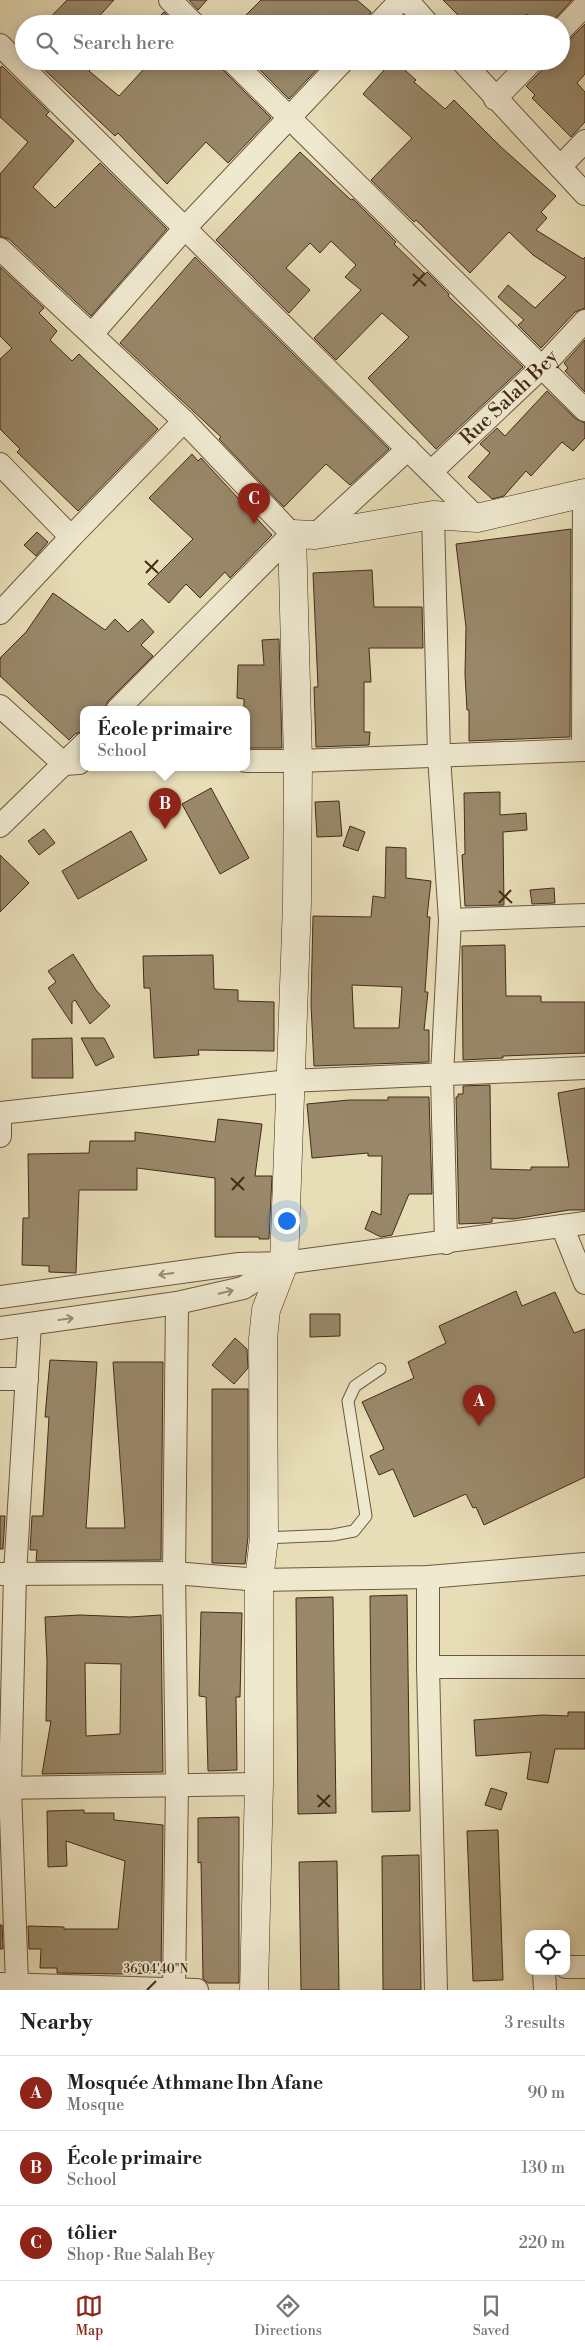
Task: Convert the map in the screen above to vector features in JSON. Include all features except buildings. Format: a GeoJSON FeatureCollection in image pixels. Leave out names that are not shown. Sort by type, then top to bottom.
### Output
{"type":"FeatureCollection","features":[{"type":"Feature","properties":{"kind":"street"},"geometry":{"type":"LineString","coordinates":[[170,0],[185,15]]}},
{"type":"Feature","properties":{"kind":"street"},"geometry":{"type":"LineString","coordinates":[[387,15],[401,0]]}},
{"type":"Feature","properties":{"kind":"street"},"geometry":{"type":"LineString","coordinates":[[407,0],[420,15]]}},
{"type":"Feature","properties":{"kind":"street"},"geometry":{"type":"LineString","coordinates":[[570,21],[585,5]]}},
{"type":"Feature","properties":{"kind":"street"},"geometry":{"type":"LineString","coordinates":[[0,44],[15,59]]}},
{"type":"Feature","properties":{"kind":"street"},"geometry":{"type":"LineString","coordinates":[[26,70],[477,518]]}},
{"type":"Feature","properties":{"kind":"street"},"geometry":{"type":"LineString","coordinates":[[241,70],[585,410]]}},
{"type":"Feature","properties":{"kind":"street"},"geometry":{"type":"LineString","coordinates":[[92,334],[185,228],[334,70]]}},
{"type":"Feature","properties":{"kind":"street"},"geometry":{"type":"LineString","coordinates":[[470,70],[585,194]]}},
{"type":"Feature","properties":{"kind":"street"},"geometry":{"type":"LineString","coordinates":[[495,99],[523,70]]}},
{"type":"Feature","properties":{"kind":"street"},"geometry":{"type":"LineString","coordinates":[[560,167],[585,141]]}},
{"type":"Feature","properties":{"kind":"street"},"geometry":{"type":"LineString","coordinates":[[0,249],[303,534],[297,903],[289,1081],[284,1263],[266,1310],[263,1339],[264,1538],[259,1580],[259,1784],[254,1990]]}},
{"type":"Feature","properties":{"kind":"street","name":"Rue Salah Bey"},"geometry":{"type":"LineString","coordinates":[[431,472],[542,367],[585,321]]}},
{"type":"Feature","properties":{"kind":"street"},"geometry":{"type":"LineString","coordinates":[[0,613],[184,421]]}},
{"type":"Feature","properties":{"kind":"street"},"geometry":{"type":"LineString","coordinates":[[121,706],[303,534],[408,449]]}},
{"type":"Feature","properties":{"kind":"street"},"geometry":{"type":"LineString","coordinates":[[0,464],[71,538]]}},
{"type":"Feature","properties":{"kind":"street"},"geometry":{"type":"LineString","coordinates":[[250,761],[298,761],[584,750],[585,493],[477,518],[433,515],[303,534]]}},
{"type":"Feature","properties":{"kind":"street"},"geometry":{"type":"LineString","coordinates":[[433,515],[440,756],[450,920],[442,1076],[446,1243]]}},
{"type":"Feature","properties":{"kind":"street"},"geometry":{"type":"LineString","coordinates":[[0,706],[74,764]]}},
{"type":"Feature","properties":{"kind":"street"},"geometry":{"type":"LineString","coordinates":[[0,826],[74,764],[80,752]]}},
{"type":"Feature","properties":{"kind":"street"},"geometry":{"type":"LineString","coordinates":[[450,920],[585,915]]}},
{"type":"Feature","properties":{"kind":"street"},"geometry":{"type":"LineString","coordinates":[[0,1136],[0,1113],[289,1081],[442,1076],[585,1068]]}},
{"type":"Feature","properties":{"kind":"street"},"geometry":{"type":"LineString","coordinates":[[0,1297],[239,1264],[284,1263],[446,1243],[585,1223]]}},
{"type":"Feature","properties":{"kind":"street"},"geometry":{"type":"LineString","coordinates":[[562,1226],[585,1283]]}},
{"type":"Feature","properties":{"kind":"street"},"geometry":{"type":"LineString","coordinates":[[0,1328],[178,1303],[243,1288],[284,1263]]}},
{"type":"Feature","properties":{"kind":"street"},"geometry":{"type":"LineString","coordinates":[[174,1988],[177,1785],[174,1574],[178,1303]]}},
{"type":"Feature","properties":{"kind":"street"},"geometry":{"type":"LineString","coordinates":[[30,1324],[27,1379],[8,1574],[5,1788],[8,1984],[197,1990]]}},
{"type":"Feature","properties":{"kind":"street"},"geometry":{"type":"LineString","coordinates":[[0,1379],[27,1379]]}},
{"type":"Feature","properties":{"kind":"street"},"geometry":{"type":"LineString","coordinates":[[8,1574],[174,1574],[259,1580],[428,1577],[585,1564]]}},
{"type":"Feature","properties":{"kind":"street"},"geometry":{"type":"LineString","coordinates":[[428,1577],[428,1667],[436,1990]]}},
{"type":"Feature","properties":{"kind":"street"},"geometry":{"type":"LineString","coordinates":[[428,1667],[585,1667]]}},
{"type":"Feature","properties":{"kind":"street"},"geometry":{"type":"LineString","coordinates":[[5,1788],[259,1784]]}},
{"type":"Feature","properties":{"kind":"street"},"geometry":{"type":"LineString","coordinates":[[570,1967],[585,1966]]}},
{"type":"Feature","properties":{"kind":"street"},"geometry":{"type":"LineString","coordinates":[[544,1975],[545,1990]]}},
{"type":"Feature","properties":{"kind":"lane"},"geometry":{"type":"LineString","coordinates":[[264,1538],[334,1535],[354,1531],[366,1516],[348,1401],[356,1386],[380,1369]]}},
{"type":"Feature","properties":{"kind":"place","name":"tôlier"},"geometry":{"type":"Point","coordinates":[254,524]}},
{"type":"Feature","properties":{"kind":"place","name":"École primaire"},"geometry":{"type":"Point","coordinates":[165,829]}},
{"type":"Feature","properties":{"kind":"place","name":"Mosquée Athmane Ibn Afane"},"geometry":{"type":"Point","coordinates":[479,1426]}}]}
